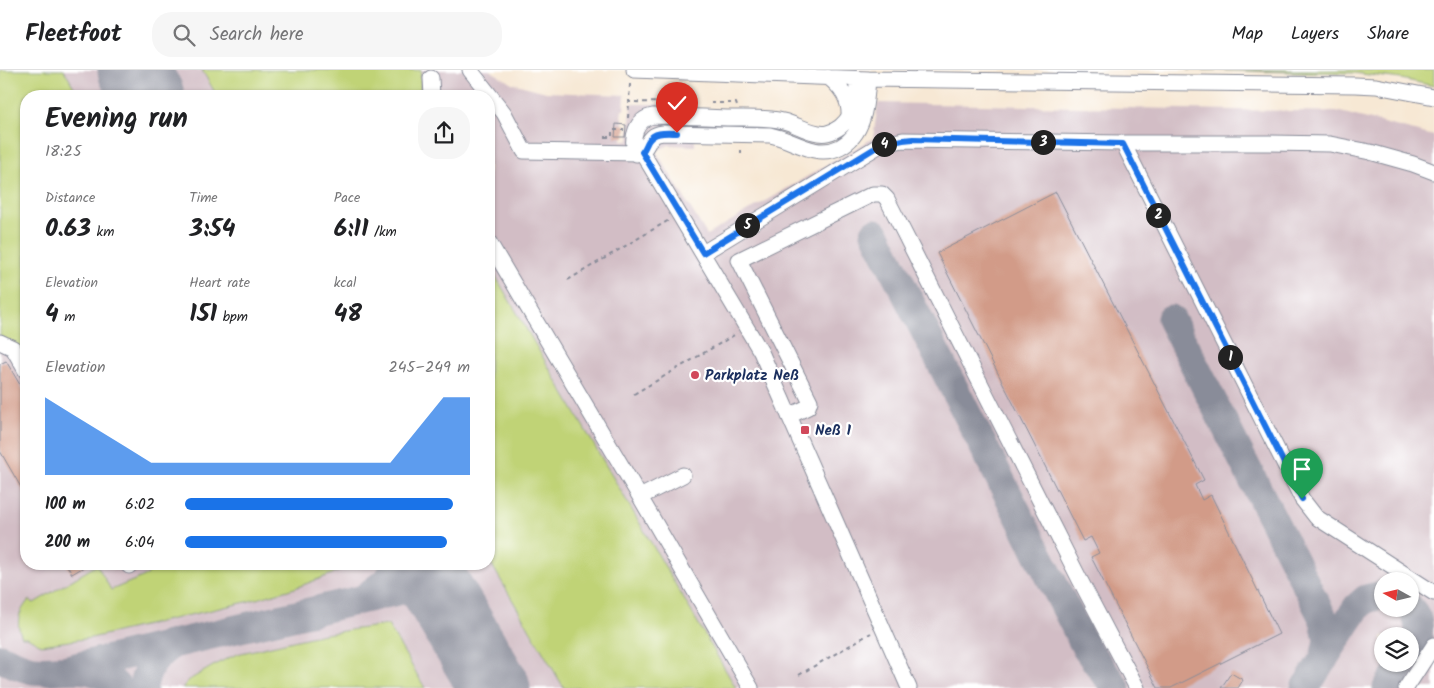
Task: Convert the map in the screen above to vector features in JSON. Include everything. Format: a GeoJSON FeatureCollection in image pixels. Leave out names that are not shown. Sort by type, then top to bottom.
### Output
{"type":"FeatureCollection","features":[{"type":"Feature","properties":{"kind":"street"},"geometry":{"type":"LineString","coordinates":[[470,70],[487,90]]}},
{"type":"Feature","properties":{"kind":"street"},"geometry":{"type":"LineString","coordinates":[[634,70],[863,79],[1355,85],[1376,86],[1434,97]]}},
{"type":"Feature","properties":{"kind":"street"},"geometry":{"type":"LineString","coordinates":[[828,77],[844,93],[856,118]]}},
{"type":"Feature","properties":{"kind":"street"},"geometry":{"type":"LineString","coordinates":[[431,78],[432,90]]}},
{"type":"Feature","properties":{"kind":"street"},"geometry":{"type":"LineString","coordinates":[[639,153],[650,138],[658,134],[770,135],[815,150],[825,151],[837,148],[855,136],[856,118],[863,79]]}},
{"type":"Feature","properties":{"kind":"street"},"geometry":{"type":"LineString","coordinates":[[495,101],[504,113],[524,151],[639,153]]}},
{"type":"Feature","properties":{"kind":"street"},"geometry":{"type":"LineString","coordinates":[[856,118],[824,134],[771,119],[653,116],[647,117],[639,124],[633,141],[680,214],[761,352],[909,688]]}},
{"type":"Feature","properties":{"kind":"street"},"geometry":{"type":"LineString","coordinates":[[703,253],[880,145],[913,139],[1123,144],[1330,144],[1370,152],[1414,164],[1434,172]]}},
{"type":"Feature","properties":{"kind":"street"},"geometry":{"type":"LineString","coordinates":[[1123,144],[1302,499],[1316,516],[1434,593]]}},
{"type":"Feature","properties":{"kind":"street"},"geometry":{"type":"LineString","coordinates":[[739,260],[873,194],[879,193],[885,196],[1137,688]]}},
{"type":"Feature","properties":{"kind":"street"},"geometry":{"type":"LineString","coordinates":[[728,237],[810,401],[808,407],[789,416]]}},
{"type":"Feature","properties":{"kind":"street"},"geometry":{"type":"LineString","coordinates":[[495,252],[751,688]]}},
{"type":"Feature","properties":{"kind":"street"},"geometry":{"type":"LineString","coordinates":[[0,342],[12,348],[20,361]]}},
{"type":"Feature","properties":{"kind":"street"},"geometry":{"type":"LineString","coordinates":[[640,497],[683,475]]}},
{"type":"Feature","properties":{"kind":"street"},"geometry":{"type":"LineString","coordinates":[[1406,688],[1434,645]]}},
{"type":"Feature","properties":{"kind":"path"},"geometry":{"type":"LineString","coordinates":[[605,137],[612,137],[612,130],[623,130]]}},
{"type":"Feature","properties":{"kind":"path"},"geometry":{"type":"LineString","coordinates":[[568,280],[680,214]]}},
{"type":"Feature","properties":{"kind":"path"},"geometry":{"type":"LineString","coordinates":[[634,394],[746,328]]}},
{"type":"Feature","properties":{"kind":"path"},"geometry":{"type":"LineString","coordinates":[[800,675],[882,626]]}},
{"type":"Feature","properties":{"kind":"shaded area"},"geometry":{"type":"Polygon","coordinates":[[[0,70],[489,70],[512,83],[546,92],[625,95],[624,110],[622,110],[621,117],[623,117],[622,140],[629,141],[631,105],[695,104],[695,146],[669,145],[656,151],[707,235],[873,138],[878,103],[1340,112],[1434,136],[1434,688],[0,688],[0,70]]]}},
{"type":"Feature","properties":{"kind":"green space"},"geometry":{"type":"Polygon","coordinates":[[[0,70],[64,70],[76,90],[20,90],[20,354],[0,336],[0,70]]]}},
{"type":"Feature","properties":{"kind":"green space"},"geometry":{"type":"Polygon","coordinates":[[[202,70],[421,70],[420,90],[214,90],[202,70]]]}},
{"type":"Feature","properties":{"kind":"green space"},"geometry":{"type":"Polygon","coordinates":[[[1188,70],[1434,70],[1434,86],[1401,79],[1354,73],[1188,70]]]}},
{"type":"Feature","properties":{"kind":"green space"},"geometry":{"type":"Polygon","coordinates":[[[495,275],[736,688],[564,688],[495,570],[495,275]]]}},
{"type":"Feature","properties":{"kind":"green space"},"geometry":{"type":"Polygon","coordinates":[[[89,570],[100,570],[111,590],[147,575],[150,570],[339,570],[295,588],[246,602],[91,638],[41,645],[27,637],[22,637],[19,617],[29,600],[34,603],[89,570]]]}},
{"type":"Feature","properties":{"kind":"green space"},"geometry":{"type":"Polygon","coordinates":[[[388,625],[425,688],[182,688],[189,680],[237,654],[319,635],[388,625]]]}},
{"type":"Feature","properties":{"kind":"building"},"geometry":{"type":"Polygon","coordinates":[[[616,124],[626,125],[625,137],[615,137],[616,124]]]}},
{"type":"Feature","properties":{"kind":"building"},"geometry":{"type":"Polygon","coordinates":[[[1056,192],[1204,480],[1195,485],[1202,500],[1211,495],[1279,634],[1171,688],[1158,688],[1091,557],[1099,553],[1091,537],[1083,541],[937,253],[1056,192]]]}},
{"type":"Feature","properties":{"kind":"building"},"geometry":{"type":"Polygon","coordinates":[[[6,361],[20,385],[20,486],[0,451],[0,364],[6,361]]]}},
{"type":"Feature","properties":{"kind":"building"},"geometry":{"type":"Polygon","coordinates":[[[70,570],[79,570],[72,574],[70,570]]]}},
{"type":"Feature","properties":{"kind":"building"},"geometry":{"type":"Polygon","coordinates":[[[1231,673],[1243,680],[1238,688],[1221,688],[1231,673]]]}},
{"type":"Feature","properties":{"kind":"taxiway"},"geometry":{"type":"LineString","coordinates":[[875,233],[1086,648],[1116,688]]}},
{"type":"Feature","properties":{"kind":"taxiway"},"geometry":{"type":"LineString","coordinates":[[1171,319],[1324,620],[1328,640],[1324,659]]}},
{"type":"Feature","properties":{"kind":"taxiway"},"geometry":{"type":"LineString","coordinates":[[367,596],[388,580],[394,570]]}},
{"type":"Feature","properties":{"kind":"taxiway"},"geometry":{"type":"LineString","coordinates":[[67,669],[415,587],[431,588],[443,599]]}},
{"type":"Feature","properties":{"kind":"taxiway"},"geometry":{"type":"LineString","coordinates":[[1305,688],[1357,607],[1366,599],[1374,597]]}},
{"type":"Feature","properties":{"kind":"taxiway"},"geometry":{"type":"LineString","coordinates":[[1416,618],[1418,627]]}},
{"type":"Feature","properties":{"kind":"taxiway"},"geometry":{"type":"LineString","coordinates":[[143,688],[146,674],[153,662],[163,651],[175,643]]}},
{"type":"Feature","properties":{"kind":"taxiway"},"geometry":{"type":"LineString","coordinates":[[0,658],[33,670],[89,670],[99,673],[118,688]]}},
{"type":"Feature","properties":{"kind":"taxiway"},"geometry":{"type":"LineString","coordinates":[[1387,688],[1398,672]]}},
{"type":"Feature","properties":{"kind":"runway"},"geometry":{"type":"LineString","coordinates":[[133,70],[145,90]]}},
{"type":"Feature","properties":{"kind":"runway"},"geometry":{"type":"LineString","coordinates":[[426,570],[495,688]]}},
{"type":"Feature","properties":{"kind":"place","name":"Parkplatz Neß"},"geometry":{"type":"Point","coordinates":[695,375]}},
{"type":"Feature","properties":{"kind":"place","name":"Neß 1"},"geometry":{"type":"Point","coordinates":[805,430]}},
{"type":"Feature","properties":{"kind":"route"},"geometry":{"type":"LineString","coordinates":[[677,133],[654,135],[650,138],[642,152],[703,253],[880,145],[889,142],[913,139],[1123,144],[1302,499]]}}]}
